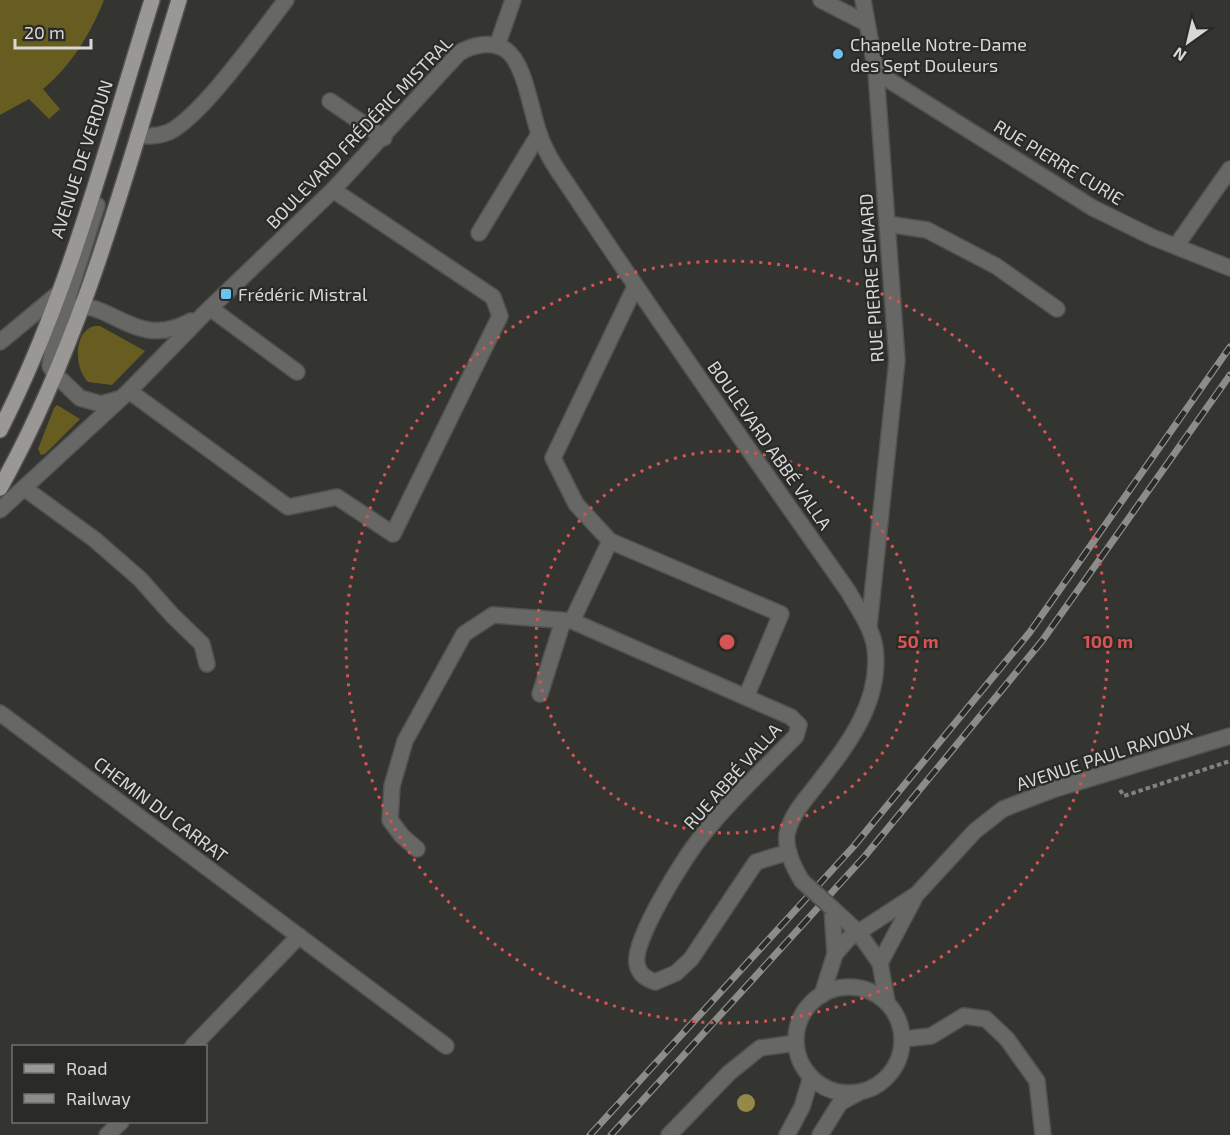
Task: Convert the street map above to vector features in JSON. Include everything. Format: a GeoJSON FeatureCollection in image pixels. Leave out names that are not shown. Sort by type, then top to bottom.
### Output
{"type":"FeatureCollection","features":[{"type":"Feature","properties":{"kind":"main road","name":"AVENUE DE VERDUN"},"geometry":{"type":"LineString","coordinates":[[45,329],[152,0]]}},
{"type":"Feature","properties":{"kind":"main road"},"geometry":{"type":"LineString","coordinates":[[0,488],[56,375],[83,305],[117,208],[179,0]]}},
{"type":"Feature","properties":{"kind":"main road"},"geometry":{"type":"LineString","coordinates":[[0,430],[23,385],[45,329]]}},
{"type":"Feature","properties":{"kind":"street"},"geometry":{"type":"LineString","coordinates":[[138,135],[158,136],[181,124],[219,84],[285,0]]}},
{"type":"Feature","properties":{"kind":"street"},"geometry":{"type":"LineString","coordinates":[[497,46],[513,0]]}},
{"type":"Feature","properties":{"kind":"street"},"geometry":{"type":"LineString","coordinates":[[821,0],[866,23]]}},
{"type":"Feature","properties":{"kind":"street","name":"RUE PIERRE SEMARD"},"geometry":{"type":"LineString","coordinates":[[863,0],[876,72],[897,360],[869,626]]}},
{"type":"Feature","properties":{"kind":"street","name":"BOULEVARD FRÉDÉRIC MISTRAL"},"geometry":{"type":"LineString","coordinates":[[0,510],[125,395],[207,311],[333,190],[384,138],[459,53],[477,45],[497,46]]}},
{"type":"Feature","properties":{"kind":"street","name":"BOULEVARD ABBÉ VALLA"},"geometry":{"type":"LineString","coordinates":[[497,46],[507,50],[512,57],[526,86],[539,134],[562,177],[635,287],[848,591],[869,626],[875,648],[875,680],[866,709],[847,746],[794,816],[787,837],[789,852],[802,881],[832,908]]}},
{"type":"Feature","properties":{"kind":"street"},"geometry":{"type":"LineString","coordinates":[[135,55],[98,201],[65,312],[52,346],[50,366],[56,375],[81,398],[100,404],[125,395],[288,507],[337,496],[393,534],[500,316],[493,297],[333,190]]}},
{"type":"Feature","properties":{"kind":"street","name":"RUE PIERRE CURIE"},"geometry":{"type":"LineString","coordinates":[[876,72],[1093,208],[1230,268]]}},
{"type":"Feature","properties":{"kind":"street"},"geometry":{"type":"LineString","coordinates":[[330,101],[384,138]]}},
{"type":"Feature","properties":{"kind":"street"},"geometry":{"type":"LineString","coordinates":[[479,233],[539,134]]}},
{"type":"Feature","properties":{"kind":"street"},"geometry":{"type":"LineString","coordinates":[[1176,246],[1230,169]]}},
{"type":"Feature","properties":{"kind":"street"},"geometry":{"type":"LineString","coordinates":[[887,224],[927,231],[996,266],[1057,309]]}},
{"type":"Feature","properties":{"kind":"street"},"geometry":{"type":"LineString","coordinates":[[635,287],[553,458],[576,504],[610,541],[781,614],[746,697]]}},
{"type":"Feature","properties":{"kind":"street"},"geometry":{"type":"LineString","coordinates":[[0,342],[58,293]]}},
{"type":"Feature","properties":{"kind":"street"},"geometry":{"type":"LineString","coordinates":[[45,329],[65,312],[83,305]]}},
{"type":"Feature","properties":{"kind":"street","name":"BOULEVARD FRÉDÉRIC MISTRAL"},"geometry":{"type":"LineString","coordinates":[[83,305],[133,327],[150,331],[173,331],[207,311]]}},
{"type":"Feature","properties":{"kind":"street"},"geometry":{"type":"LineString","coordinates":[[207,311],[297,372]]}},
{"type":"Feature","properties":{"kind":"street"},"geometry":{"type":"LineString","coordinates":[[24,488],[94,538],[140,579],[202,644],[207,664]]}},
{"type":"Feature","properties":{"kind":"street"},"geometry":{"type":"LineString","coordinates":[[540,694],[567,621],[610,541]]}},
{"type":"Feature","properties":{"kind":"street","name":"RUE ABBÉ VALLA"},"geometry":{"type":"LineString","coordinates":[[417,849],[402,836],[390,820],[392,786],[405,741],[464,634],[493,615],[567,621],[746,697],[790,717],[800,725],[796,736],[732,801],[700,839],[648,923],[637,951],[640,972],[655,982],[676,973],[691,959],[756,862],[789,852]]}},
{"type":"Feature","properties":{"kind":"street","name":"CHEMIN DU CARRAT"},"geometry":{"type":"LineString","coordinates":[[0,713],[446,1046]]}},
{"type":"Feature","properties":{"kind":"street","name":"AVENUE PAUL RAVOUX"},"geometry":{"type":"LineString","coordinates":[[880,963],[917,894],[975,831],[1003,809],[1052,790],[1230,736]]}},
{"type":"Feature","properties":{"kind":"street","name":"AVENUE PAUL RAVOUX"},"geometry":{"type":"LineString","coordinates":[[835,954],[858,932],[917,894]]}},
{"type":"Feature","properties":{"kind":"street"},"geometry":{"type":"LineString","coordinates":[[820,1135],[840,1103],[885,1080],[895,1068],[901,1054],[903,1039],[900,1025],[886,1002],[880,963],[858,932],[832,908]]}},
{"type":"Feature","properties":{"kind":"street"},"geometry":{"type":"LineString","coordinates":[[822,995],[835,954],[832,908]]}},
{"type":"Feature","properties":{"kind":"street"},"geometry":{"type":"LineString","coordinates":[[195,1045],[299,936]]}},
{"type":"Feature","properties":{"kind":"street"},"geometry":{"type":"LineString","coordinates":[[858,1093],[841,1093],[824,1087],[811,1077],[800,1061],[796,1042],[802,1015],[822,995],[838,988],[855,987],[872,992],[886,1002]]}},
{"type":"Feature","properties":{"kind":"street"},"geometry":{"type":"LineString","coordinates":[[903,1039],[931,1035],[964,1016],[986,1019],[1007,1040],[1037,1081],[1043,1135]]}},
{"type":"Feature","properties":{"kind":"street"},"geometry":{"type":"LineString","coordinates":[[669,1135],[729,1073],[760,1048],[796,1042]]}},
{"type":"Feature","properties":{"kind":"street"},"geometry":{"type":"LineString","coordinates":[[787,1135],[802,1107],[811,1077]]}},
{"type":"Feature","properties":{"kind":"path"},"geometry":{"type":"LineString","coordinates":[[1124,796],[1230,761]]}},
{"type":"Feature","properties":{"kind":"shaded area"},"geometry":{"type":"Polygon","coordinates":[[[0,0],[104,0],[79,48],[63,70],[43,89],[60,109],[49,119],[29,99],[0,115],[0,0]]]}},
{"type":"Feature","properties":{"kind":"shaded area"},"geometry":{"type":"Polygon","coordinates":[[[94,326],[100,326],[145,351],[112,385],[88,382],[80,368],[79,343],[82,335],[94,326]]]}},
{"type":"Feature","properties":{"kind":"shaded area"},"geometry":{"type":"Polygon","coordinates":[[[57,405],[80,419],[45,454],[41,455],[38,449],[57,405]]]}},
{"type":"Feature","properties":{"kind":"railway"},"geometry":{"type":"LineString","coordinates":[[590,1135],[854,846],[1030,632],[1230,347]]}},
{"type":"Feature","properties":{"kind":"railway"},"geometry":{"type":"LineString","coordinates":[[611,1135],[865,856],[1042,641],[1230,375]]}},
{"type":"Feature","properties":{"kind":"place","name":"Chapelle Notre-Dame des Sept Douleurs"},"geometry":{"type":"Point","coordinates":[838,54]}},
{"type":"Feature","properties":{"kind":"place","name":"Frédéric Mistral"},"geometry":{"type":"Point","coordinates":[226,294]}}]}
